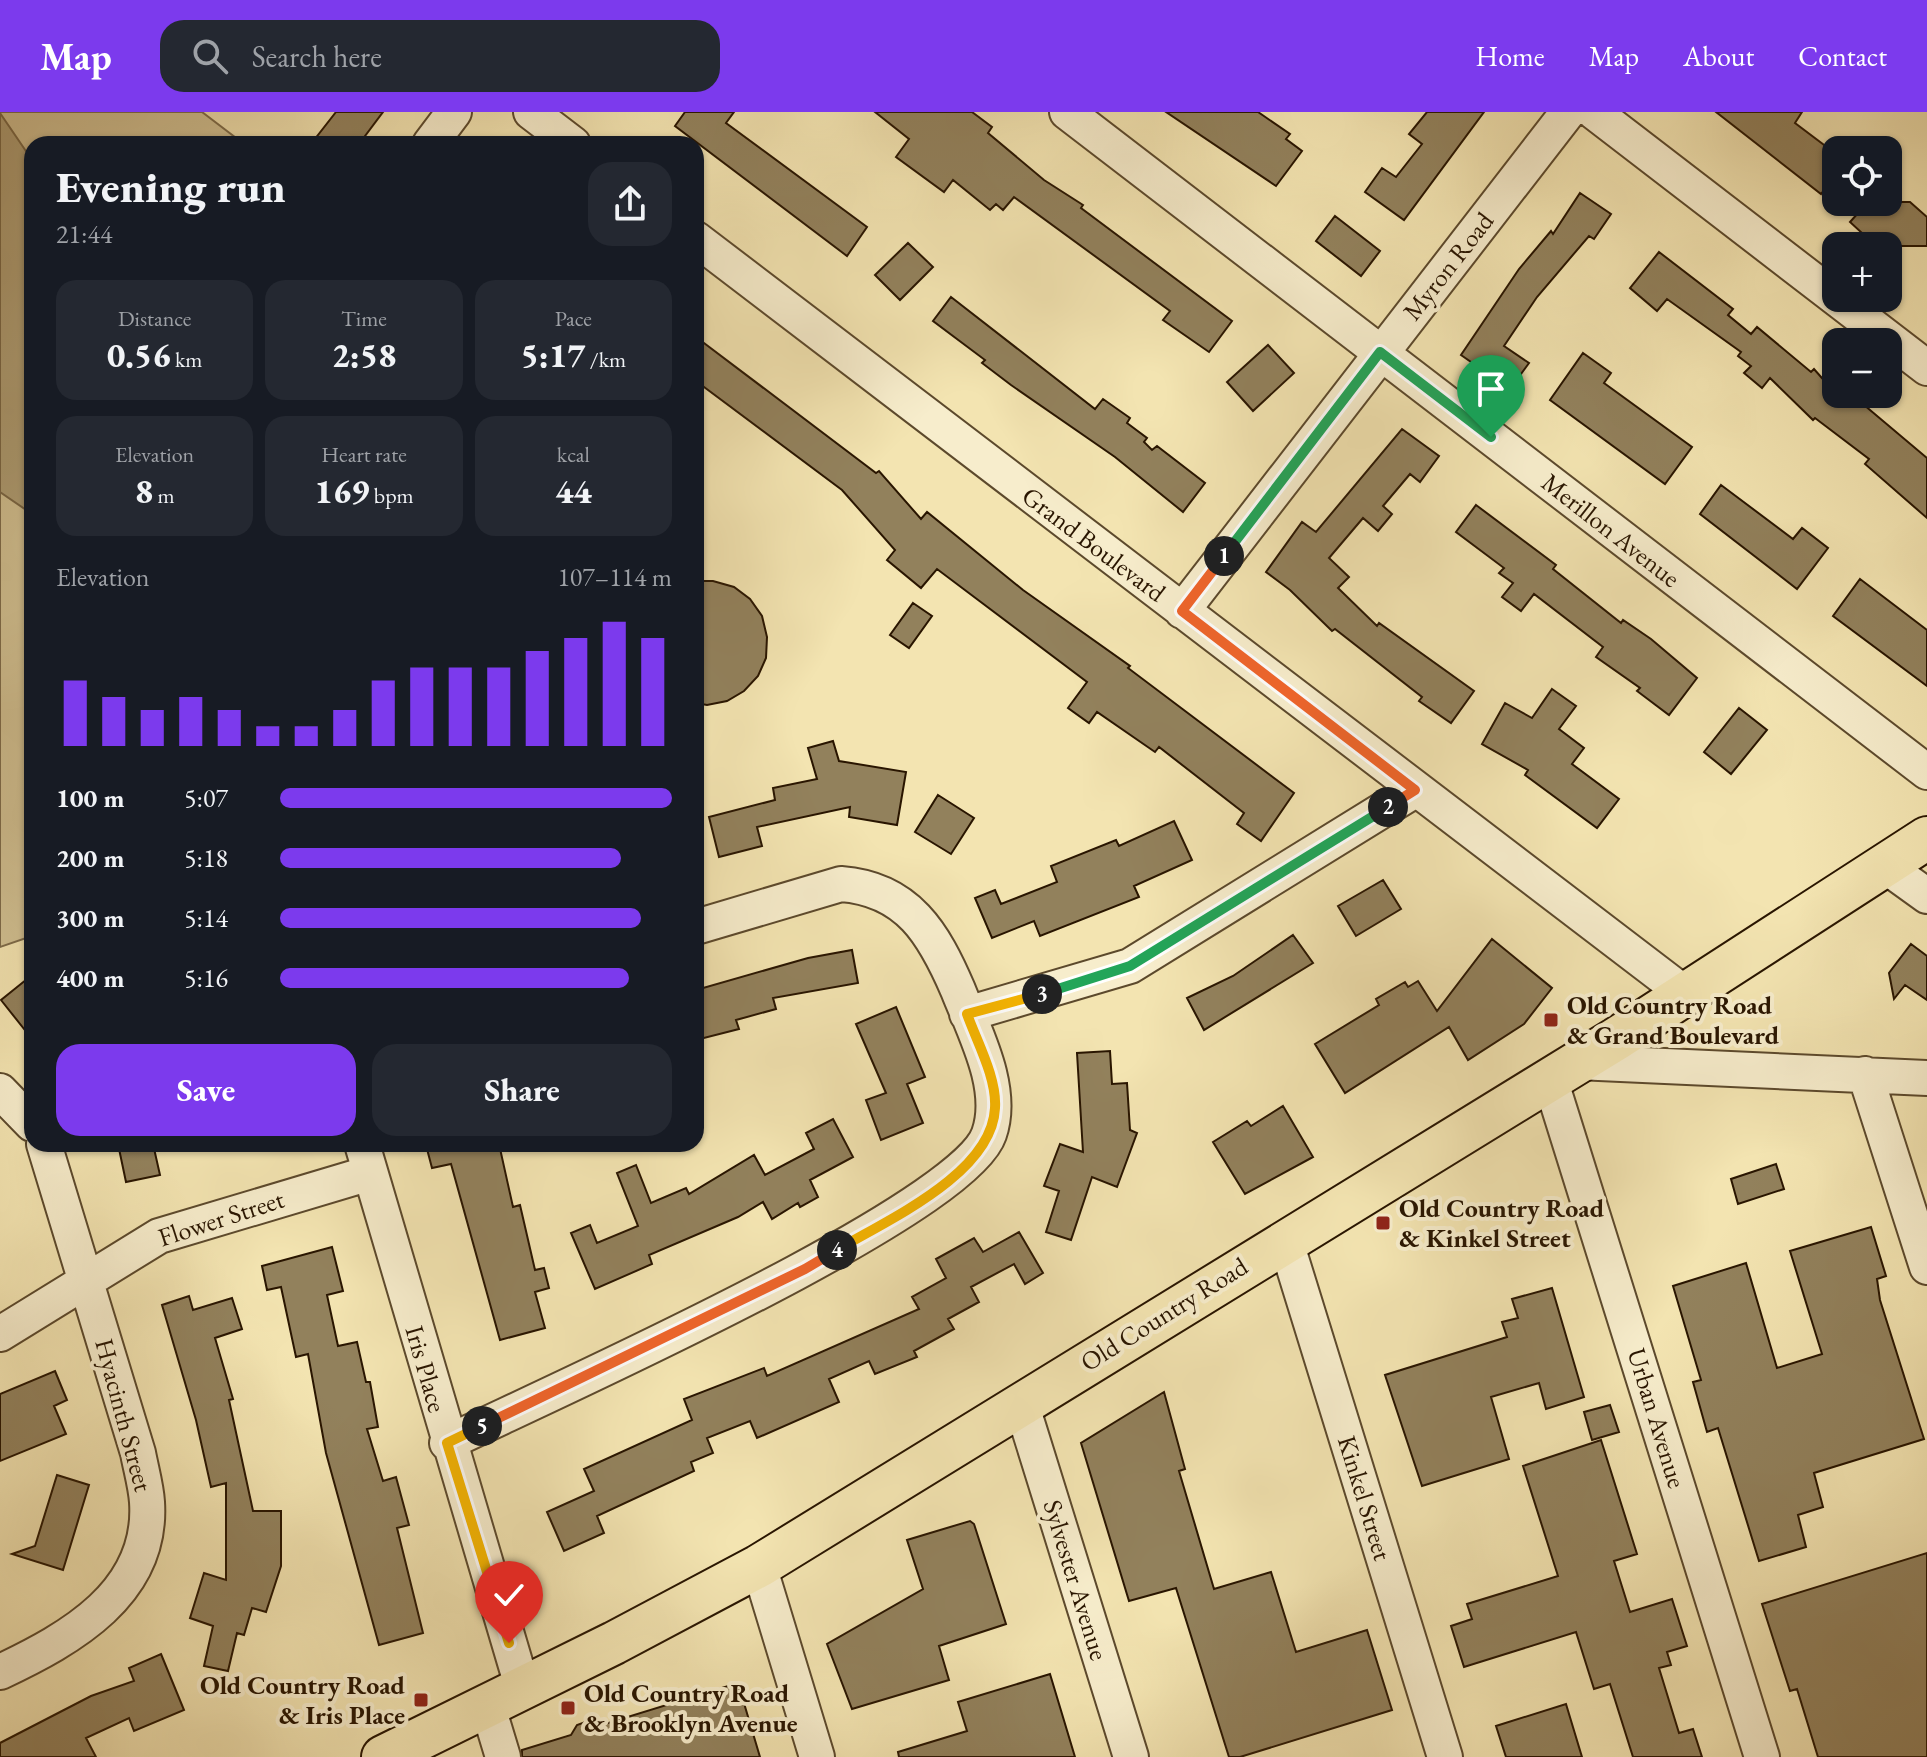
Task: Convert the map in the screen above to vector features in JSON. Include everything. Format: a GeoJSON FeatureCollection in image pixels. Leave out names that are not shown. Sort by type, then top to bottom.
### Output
{"type":"FeatureCollection","features":[{"type":"Feature","properties":{"kind":"main road","name":"Old Country Road"},"geometry":{"type":"LineString","coordinates":[[383,1757],[614,1643],[759,1566],[1285,1239],[1563,1071],[1927,838]]}},
{"type":"Feature","properties":{"kind":"street"},"geometry":{"type":"LineString","coordinates":[[436,136],[454,112]]}},
{"type":"Feature","properties":{"kind":"street"},"geometry":{"type":"LineString","coordinates":[[531,112],[562,136]]}},
{"type":"Feature","properties":{"kind":"street","name":"Merillon Avenue"},"geometry":{"type":"LineString","coordinates":[[1067,112],[1927,772]]}},
{"type":"Feature","properties":{"kind":"street","name":"Myron Road"},"geometry":{"type":"LineString","coordinates":[[1182,611],[1568,112]]}},
{"type":"Feature","properties":{"kind":"street"},"geometry":{"type":"LineString","coordinates":[[1594,112],[1927,368]]}},
{"type":"Feature","properties":{"kind":"street","name":"Grand Boulevard"},"geometry":{"type":"LineString","coordinates":[[704,245],[1684,993]]}},
{"type":"Feature","properties":{"kind":"street"},"geometry":{"type":"LineString","coordinates":[[967,1014],[1130,966],[1415,790]]}},
{"type":"Feature","properties":{"kind":"street"},"geometry":{"type":"LineString","coordinates":[[1884,865],[1927,896]]}},
{"type":"Feature","properties":{"kind":"street"},"geometry":{"type":"LineString","coordinates":[[447,1443],[805,1269],[908,1208],[968,1166],[988,1137],[996,1107],[967,1014],[939,945],[900,901],[866,886],[841,884],[704,925]]}},
{"type":"Feature","properties":{"kind":"street"},"geometry":{"type":"LineString","coordinates":[[1563,1071],[1865,1074],[1927,1078]]}},
{"type":"Feature","properties":{"kind":"street","name":"Urban Avenue"},"geometry":{"type":"LineString","coordinates":[[1563,1071],[1762,1757]]}},
{"type":"Feature","properties":{"kind":"street"},"geometry":{"type":"LineString","coordinates":[[1865,1074],[1927,1267]]}},
{"type":"Feature","properties":{"kind":"street"},"geometry":{"type":"LineString","coordinates":[[0,1091],[24,1116]]}},
{"type":"Feature","properties":{"kind":"street","name":"Hyacinth Street"},"geometry":{"type":"LineString","coordinates":[[0,1672],[61,1641],[112,1602],[138,1556],[146,1525],[147,1501],[138,1453],[88,1280],[47,1152]]}},
{"type":"Feature","properties":{"kind":"street","name":"Iris Place"},"geometry":{"type":"LineString","coordinates":[[366,1159],[447,1443],[505,1695],[503,1757]]}},
{"type":"Feature","properties":{"kind":"street","name":"Flower Street"},"geometry":{"type":"LineString","coordinates":[[0,1334],[159,1236],[366,1159]]}},
{"type":"Feature","properties":{"kind":"street","name":"Kinkel Street"},"geometry":{"type":"LineString","coordinates":[[1285,1239],[1445,1757]]}},
{"type":"Feature","properties":{"kind":"street","name":"Sylvester Avenue"},"geometry":{"type":"LineString","coordinates":[[1021,1403],[1131,1757]]}},
{"type":"Feature","properties":{"kind":"street"},"geometry":{"type":"LineString","coordinates":[[759,1566],[817,1757]]}},
{"type":"Feature","properties":{"kind":"shaded area"},"geometry":{"type":"Polygon","coordinates":[[[0,112],[202,112],[234,136],[24,136],[24,939],[0,947],[0,112]]]}},
{"type":"Feature","properties":{"kind":"shaded area"},"geometry":{"type":"Polygon","coordinates":[[[0,113],[24,148],[24,508],[0,492],[0,113]]]}},
{"type":"Feature","properties":{"kind":"building"},"geometry":{"type":"Polygon","coordinates":[[[336,112],[383,112],[365,136],[317,136],[336,112]]]}},
{"type":"Feature","properties":{"kind":"building"},"geometry":{"type":"Polygon","coordinates":[[[685,112],[734,112],[726,123],[867,227],[847,256],[704,148],[704,136],[688,136],[675,126],[685,112]]]}},
{"type":"Feature","properties":{"kind":"building"},"geometry":{"type":"Polygon","coordinates":[[[875,112],[972,112],[992,127],[988,133],[1044,180],[1083,205],[1081,208],[1232,321],[1209,352],[1163,320],[1170,311],[1014,197],[1003,210],[996,204],[990,210],[953,180],[944,192],[896,157],[909,139],[875,112]]]}},
{"type":"Feature","properties":{"kind":"building"},"geometry":{"type":"Polygon","coordinates":[[[1166,112],[1258,112],[1290,134],[1286,139],[1302,151],[1276,186],[1166,112]]]}},
{"type":"Feature","properties":{"kind":"building"},"geometry":{"type":"Polygon","coordinates":[[[1427,112],[1484,112],[1404,220],[1365,192],[1382,168],[1396,177],[1422,144],[1409,134],[1427,112]]]}},
{"type":"Feature","properties":{"kind":"building"},"geometry":{"type":"Polygon","coordinates":[[[1716,112],[1802,112],[1795,123],[1822,143],[1821,194],[1716,112]]]}},
{"type":"Feature","properties":{"kind":"building"},"geometry":{"type":"Polygon","coordinates":[[[1580,193],[1611,214],[1594,239],[1589,236],[1537,297],[1504,346],[1529,363],[1510,389],[1461,355],[1519,269],[1551,231],[1553,234],[1580,193]]]}},
{"type":"Feature","properties":{"kind":"building"},"geometry":{"type":"Polygon","coordinates":[[[1902,202],[1910,202],[1927,217],[1927,246],[1902,246],[1902,232],[1861,232],[1850,222],[1855,216],[1902,216],[1902,202]]]}},
{"type":"Feature","properties":{"kind":"building"},"geometry":{"type":"Polygon","coordinates":[[[1335,216],[1380,251],[1361,276],[1316,241],[1335,216]]]}},
{"type":"Feature","properties":{"kind":"building"},"geometry":{"type":"Polygon","coordinates":[[[908,243],[933,267],[900,300],[875,275],[908,243]]]}},
{"type":"Feature","properties":{"kind":"building"},"geometry":{"type":"Polygon","coordinates":[[[1659,252],[1733,309],[1728,315],[1751,334],[1757,327],[1811,372],[1814,369],[1822,378],[1822,408],[1868,408],[1927,458],[1927,518],[1865,464],[1869,459],[1815,418],[1813,420],[1770,378],[1762,388],[1744,373],[1751,366],[1738,356],[1741,352],[1667,299],[1657,311],[1630,288],[1659,252]]]}},
{"type":"Feature","properties":{"kind":"building"},"geometry":{"type":"Polygon","coordinates":[[[951,297],[1095,409],[1103,399],[1130,418],[1127,423],[1147,438],[1144,442],[1152,450],[1157,446],[1205,483],[1183,512],[1115,457],[982,363],[985,360],[933,321],[951,297]]]}},
{"type":"Feature","properties":{"kind":"building"},"geometry":{"type":"Polygon","coordinates":[[[704,343],[876,473],[879,471],[921,519],[927,512],[1023,590],[1130,666],[1128,668],[1294,793],[1261,841],[1237,824],[1244,813],[1159,747],[1155,752],[1097,712],[1089,723],[1068,708],[1087,682],[937,569],[921,588],[887,560],[895,550],[842,490],[704,387],[704,343]]]}},
{"type":"Feature","properties":{"kind":"building"},"geometry":{"type":"Polygon","coordinates":[[[1268,345],[1294,373],[1253,411],[1227,382],[1268,345]]]}},
{"type":"Feature","properties":{"kind":"building"},"geometry":{"type":"Polygon","coordinates":[[[1583,353],[1611,373],[1604,383],[1692,447],[1665,484],[1550,400],[1583,353]]]}},
{"type":"Feature","properties":{"kind":"building"},"geometry":{"type":"Polygon","coordinates":[[[1402,429],[1439,456],[1420,482],[1410,474],[1383,506],[1392,514],[1378,531],[1363,518],[1329,558],[1349,577],[1338,588],[1377,626],[1379,623],[1474,691],[1451,723],[1419,701],[1422,697],[1335,629],[1332,631],[1290,590],[1266,572],[1302,522],[1316,532],[1402,429]]]}},
{"type":"Feature","properties":{"kind":"building"},"geometry":{"type":"Polygon","coordinates":[[[1721,485],[1793,539],[1802,528],[1828,548],[1797,589],[1700,514],[1721,485]]]}},
{"type":"Feature","properties":{"kind":"building"},"geometry":{"type":"Polygon","coordinates":[[[1476,505],[1556,565],[1553,569],[1621,623],[1623,620],[1651,639],[1697,678],[1669,715],[1637,691],[1640,688],[1596,657],[1603,647],[1534,594],[1521,611],[1502,597],[1513,583],[1499,573],[1504,568],[1456,532],[1476,505]]]}},
{"type":"Feature","properties":{"kind":"building"},"geometry":{"type":"Polygon","coordinates":[[[1860,579],[1927,630],[1927,686],[1833,616],[1860,579]]]}},
{"type":"Feature","properties":{"kind":"building"},"geometry":{"type":"Polygon","coordinates":[[[704,581],[713,581],[734,587],[750,599],[762,616],[767,637],[766,658],[758,676],[744,691],[727,701],[704,704],[704,581]]]}},
{"type":"Feature","properties":{"kind":"building"},"geometry":{"type":"Polygon","coordinates":[[[913,603],[932,616],[909,648],[890,635],[913,603]]]}},
{"type":"Feature","properties":{"kind":"building"},"geometry":{"type":"Polygon","coordinates":[[[1552,689],[1576,706],[1559,729],[1584,748],[1572,764],[1619,799],[1597,828],[1525,775],[1528,770],[1482,744],[1505,703],[1532,718],[1552,689]]]}},
{"type":"Feature","properties":{"kind":"building"},"geometry":{"type":"Polygon","coordinates":[[[1739,708],[1767,730],[1731,774],[1704,752],[1739,708]]]}},
{"type":"Feature","properties":{"kind":"building"},"geometry":{"type":"Polygon","coordinates":[[[833,741],[839,761],[906,772],[897,825],[849,817],[850,807],[757,827],[762,846],[719,857],[709,817],[775,800],[773,788],[817,779],[808,748],[833,741]]]}},
{"type":"Feature","properties":{"kind":"building"},"geometry":{"type":"Polygon","coordinates":[[[938,795],[974,818],[951,854],[915,832],[938,795]]]}},
{"type":"Feature","properties":{"kind":"building"},"geometry":{"type":"Polygon","coordinates":[[[1174,821],[1192,860],[1134,886],[1139,897],[1040,936],[1034,921],[992,938],[975,898],[995,890],[1001,904],[1057,882],[1051,866],[1116,840],[1119,846],[1174,821]]]}},
{"type":"Feature","properties":{"kind":"building"},"geometry":{"type":"Polygon","coordinates":[[[1383,880],[1401,909],[1356,936],[1338,906],[1383,880]]]}},
{"type":"Feature","properties":{"kind":"building"},"geometry":{"type":"Polygon","coordinates":[[[1293,935],[1313,963],[1204,1030],[1187,998],[1233,976],[1293,935]]]}},
{"type":"Feature","properties":{"kind":"building"},"geometry":{"type":"Polygon","coordinates":[[[1492,939],[1552,988],[1524,1024],[1468,1060],[1449,1027],[1345,1093],[1315,1044],[1379,1005],[1376,999],[1405,982],[1408,987],[1418,981],[1437,1011],[1492,939]]]}},
{"type":"Feature","properties":{"kind":"building"},"geometry":{"type":"Polygon","coordinates":[[[1911,944],[1927,956],[1927,1000],[1905,985],[1894,999],[1889,973],[1911,944]]]}},
{"type":"Feature","properties":{"kind":"building"},"geometry":{"type":"Polygon","coordinates":[[[852,950],[858,983],[773,998],[776,1009],[736,1020],[739,1029],[704,1038],[704,988],[808,958],[852,950]]]}},
{"type":"Feature","properties":{"kind":"building"},"geometry":{"type":"Polygon","coordinates":[[[24,981],[24,1029],[1,1000],[24,981]]]}},
{"type":"Feature","properties":{"kind":"building"},"geometry":{"type":"Polygon","coordinates":[[[896,1007],[925,1077],[907,1084],[923,1123],[881,1140],[866,1100],[886,1093],[856,1024],[896,1007]]]}},
{"type":"Feature","properties":{"kind":"building"},"geometry":{"type":"Polygon","coordinates":[[[1110,1051],[1112,1084],[1127,1083],[1130,1130],[1137,1133],[1117,1187],[1092,1177],[1071,1240],[1046,1232],[1059,1191],[1044,1186],[1060,1144],[1083,1152],[1077,1053],[1110,1051]]]}},
{"type":"Feature","properties":{"kind":"building"},"geometry":{"type":"Polygon","coordinates":[[[1283,1106],[1313,1157],[1245,1194],[1213,1142],[1247,1121],[1251,1126],[1283,1106]]]}},
{"type":"Feature","properties":{"kind":"building"},"geometry":{"type":"Polygon","coordinates":[[[833,1119],[853,1157],[810,1180],[818,1197],[800,1207],[798,1203],[772,1219],[763,1202],[738,1217],[649,1255],[652,1264],[595,1289],[571,1233],[590,1225],[597,1243],[638,1226],[617,1173],[636,1165],[651,1203],[686,1188],[689,1194],[754,1155],[765,1175],[814,1149],[806,1133],[833,1119]]]}},
{"type":"Feature","properties":{"kind":"building"},"geometry":{"type":"Polygon","coordinates":[[[120,1152],[155,1152],[160,1175],[126,1182],[120,1152]]]}},
{"type":"Feature","properties":{"kind":"building"},"geometry":{"type":"Polygon","coordinates":[[[428,1152],[501,1152],[513,1207],[520,1205],[535,1270],[544,1268],[549,1288],[535,1292],[545,1328],[500,1340],[451,1164],[432,1168],[428,1152]]]}},
{"type":"Feature","properties":{"kind":"building"},"geometry":{"type":"Polygon","coordinates":[[[1776,1164],[1784,1189],[1738,1204],[1731,1179],[1776,1164]]]}},
{"type":"Feature","properties":{"kind":"building"},"geometry":{"type":"Polygon","coordinates":[[[1871,1227],[1886,1276],[1877,1279],[1880,1300],[1924,1439],[1814,1473],[1823,1507],[1798,1515],[1806,1547],[1759,1561],[1718,1428],[1707,1432],[1693,1382],[1701,1380],[1673,1286],[1746,1263],[1777,1368],[1822,1354],[1790,1251],[1871,1227]]]}},
{"type":"Feature","properties":{"kind":"building"},"geometry":{"type":"Polygon","coordinates":[[[1019,1232],[1043,1273],[1025,1284],[1014,1264],[971,1287],[979,1302],[948,1319],[954,1329],[914,1351],[917,1357],[875,1374],[869,1361],[829,1379],[839,1402],[757,1438],[750,1421],[707,1438],[713,1453],[691,1462],[694,1471],[597,1516],[604,1533],[564,1551],[547,1512],[594,1491],[584,1469],[692,1420],[684,1399],[764,1368],[767,1376],[919,1309],[912,1297],[946,1278],[936,1259],[974,1238],[983,1252],[1019,1232]]]}},
{"type":"Feature","properties":{"kind":"building"},"geometry":{"type":"Polygon","coordinates":[[[332,1247],[343,1291],[327,1295],[338,1346],[357,1342],[366,1382],[370,1382],[378,1427],[367,1429],[383,1481],[396,1477],[409,1525],[397,1528],[423,1633],[379,1645],[326,1453],[308,1354],[296,1357],[281,1287],[267,1290],[262,1266],[332,1247]]]}},
{"type":"Feature","properties":{"kind":"building"},"geometry":{"type":"Polygon","coordinates":[[[1552,1288],[1584,1397],[1546,1409],[1539,1383],[1491,1397],[1509,1459],[1422,1486],[1385,1375],[1507,1337],[1502,1322],[1518,1318],[1512,1299],[1552,1288]]]}},
{"type":"Feature","properties":{"kind":"building"},"geometry":{"type":"Polygon","coordinates":[[[189,1296],[193,1310],[232,1298],[242,1329],[215,1338],[233,1399],[229,1400],[253,1511],[281,1511],[281,1566],[266,1612],[252,1608],[244,1635],[237,1633],[228,1671],[204,1666],[213,1626],[190,1618],[204,1573],[226,1580],[226,1483],[211,1487],[196,1420],[162,1305],[189,1296]]]}},
{"type":"Feature","properties":{"kind":"building"},"geometry":{"type":"Polygon","coordinates":[[[55,1371],[67,1400],[54,1406],[66,1434],[0,1461],[0,1394],[55,1371]]]}},
{"type":"Feature","properties":{"kind":"building"},"geometry":{"type":"Polygon","coordinates":[[[1164,1392],[1185,1469],[1179,1471],[1214,1589],[1271,1572],[1296,1652],[1367,1630],[1392,1710],[1240,1757],[1229,1757],[1176,1588],[1129,1601],[1081,1443],[1164,1392]]]}},
{"type":"Feature","properties":{"kind":"building"},"geometry":{"type":"Polygon","coordinates":[[[1610,1405],[1619,1432],[1592,1440],[1584,1412],[1610,1405]]]}},
{"type":"Feature","properties":{"kind":"building"},"geometry":{"type":"Polygon","coordinates":[[[1601,1440],[1637,1554],[1614,1561],[1630,1612],[1672,1599],[1687,1646],[1667,1652],[1671,1665],[1659,1668],[1679,1733],[1693,1729],[1702,1757],[1633,1757],[1610,1684],[1594,1689],[1576,1632],[1464,1667],[1451,1626],[1472,1619],[1467,1604],[1558,1576],[1523,1466],[1601,1440]]]}},
{"type":"Feature","properties":{"kind":"building"},"geometry":{"type":"Polygon","coordinates":[[[57,1475],[89,1485],[63,1570],[12,1554],[35,1546],[57,1475]]]}},
{"type":"Feature","properties":{"kind":"building"},"geometry":{"type":"Polygon","coordinates":[[[970,1521],[974,1524],[1006,1624],[939,1646],[949,1680],[852,1709],[827,1644],[923,1589],[907,1540],[970,1521]]]}},
{"type":"Feature","properties":{"kind":"building"},"geometry":{"type":"Polygon","coordinates":[[[1927,1553],[1927,1757],[1818,1757],[1797,1689],[1790,1691],[1762,1604],[1927,1553]]]}},
{"type":"Feature","properties":{"kind":"building"},"geometry":{"type":"Polygon","coordinates":[[[161,1654],[184,1710],[134,1731],[129,1718],[86,1738],[96,1757],[0,1757],[0,1743],[91,1696],[134,1681],[129,1668],[161,1654]]]}},
{"type":"Feature","properties":{"kind":"building"},"geometry":{"type":"Polygon","coordinates":[[[1050,1674],[1075,1757],[899,1757],[898,1752],[967,1731],[958,1702],[1050,1674]]]}},
{"type":"Feature","properties":{"kind":"building"},"geometry":{"type":"Polygon","coordinates":[[[738,1683],[760,1757],[522,1757],[522,1750],[571,1735],[577,1725],[596,1718],[605,1724],[738,1683]]]}},
{"type":"Feature","properties":{"kind":"building"},"geometry":{"type":"Polygon","coordinates":[[[1566,1704],[1582,1757],[1506,1757],[1496,1726],[1566,1704]]]}},
{"type":"Feature","properties":{"kind":"place","name":"Old Country Road & Grand Boulevard"},"geometry":{"type":"Point","coordinates":[1551,1020]}},
{"type":"Feature","properties":{"kind":"place","name":"Old Country Road & Kinkel Street"},"geometry":{"type":"Point","coordinates":[1383,1223]}},
{"type":"Feature","properties":{"kind":"place","name":"Old Country Road & Iris Place"},"geometry":{"type":"Point","coordinates":[421,1700]}},
{"type":"Feature","properties":{"kind":"place","name":"Old Country Road & Brooklyn Avenue"},"geometry":{"type":"Point","coordinates":[568,1708]}},
{"type":"Feature","properties":{"kind":"route"},"geometry":{"type":"LineString","coordinates":[[509,1643],[447,1443],[805,1269],[908,1208],[968,1166],[988,1137],[996,1107],[987,1070],[967,1014],[1130,966],[1415,790],[1182,611],[1380,352],[1491,437]]}}]}
